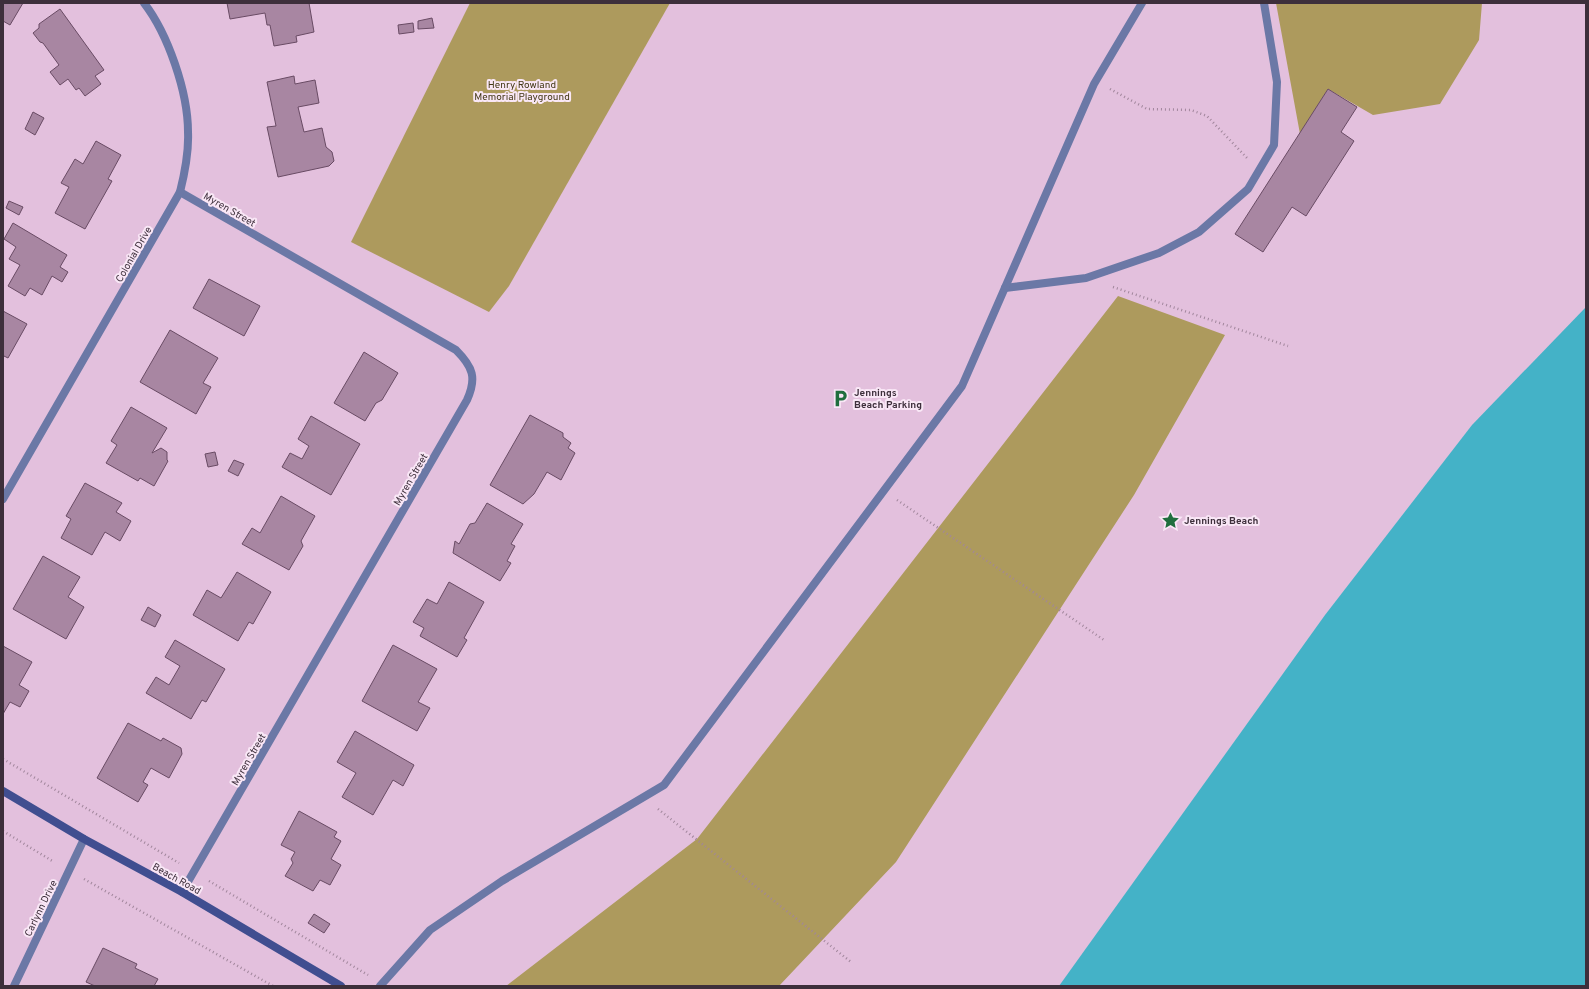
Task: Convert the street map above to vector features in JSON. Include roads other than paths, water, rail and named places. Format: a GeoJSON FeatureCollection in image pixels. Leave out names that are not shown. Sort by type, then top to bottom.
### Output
{"type":"FeatureCollection","features":[{"type":"Feature","properties":{"kind":"street","name":"Colonial Drive"},"geometry":{"type":"LineString","coordinates":[[3,499],[180,192],[187,164],[188,131],[185,102],[166,37],[144,3]]}},
{"type":"Feature","properties":{"kind":"street"},"geometry":{"type":"LineString","coordinates":[[380,986],[430,930],[502,881],[642,796],[664,785],[962,386],[1097,80],[1142,3]]}},
{"type":"Feature","properties":{"kind":"street"},"geometry":{"type":"LineString","coordinates":[[1005,288],[1086,278],[1159,253],[1199,232],[1248,189],[1274,145],[1277,82],[1264,3]]}},
{"type":"Feature","properties":{"kind":"street","name":"Myren Street"},"geometry":{"type":"LineString","coordinates":[[180,192],[456,350],[466,360],[472,370],[473,380],[467,400],[182,892]]}},
{"type":"Feature","properties":{"kind":"street","name":"Beach Road"},"geometry":{"type":"LineString","coordinates":[[3,791],[84,840],[182,892],[340,986]]}},
{"type":"Feature","properties":{"kind":"street","name":"Carlynn Drive"},"geometry":{"type":"LineString","coordinates":[[14,986],[84,840]]}},
{"type":"Feature","properties":{"kind":"water"},"geometry":{"type":"Polygon","coordinates":[[[1586,307],[1586,986],[1059,986],[1325,615],[1472,425],[1586,307]]]}},
{"type":"Feature","properties":{"kind":"place","name":"Jennings Beach Parking"},"geometry":{"type":"Point","coordinates":[841,398]}},
{"type":"Feature","properties":{"kind":"place","name":"Jennings Beach"},"geometry":{"type":"Point","coordinates":[1171,520]}},
{"type":"Feature","properties":{"kind":"park label","name":"Henry Rowland Memorial Playground"},"geometry":{"type":"Point","coordinates":[522,90]}}]}
